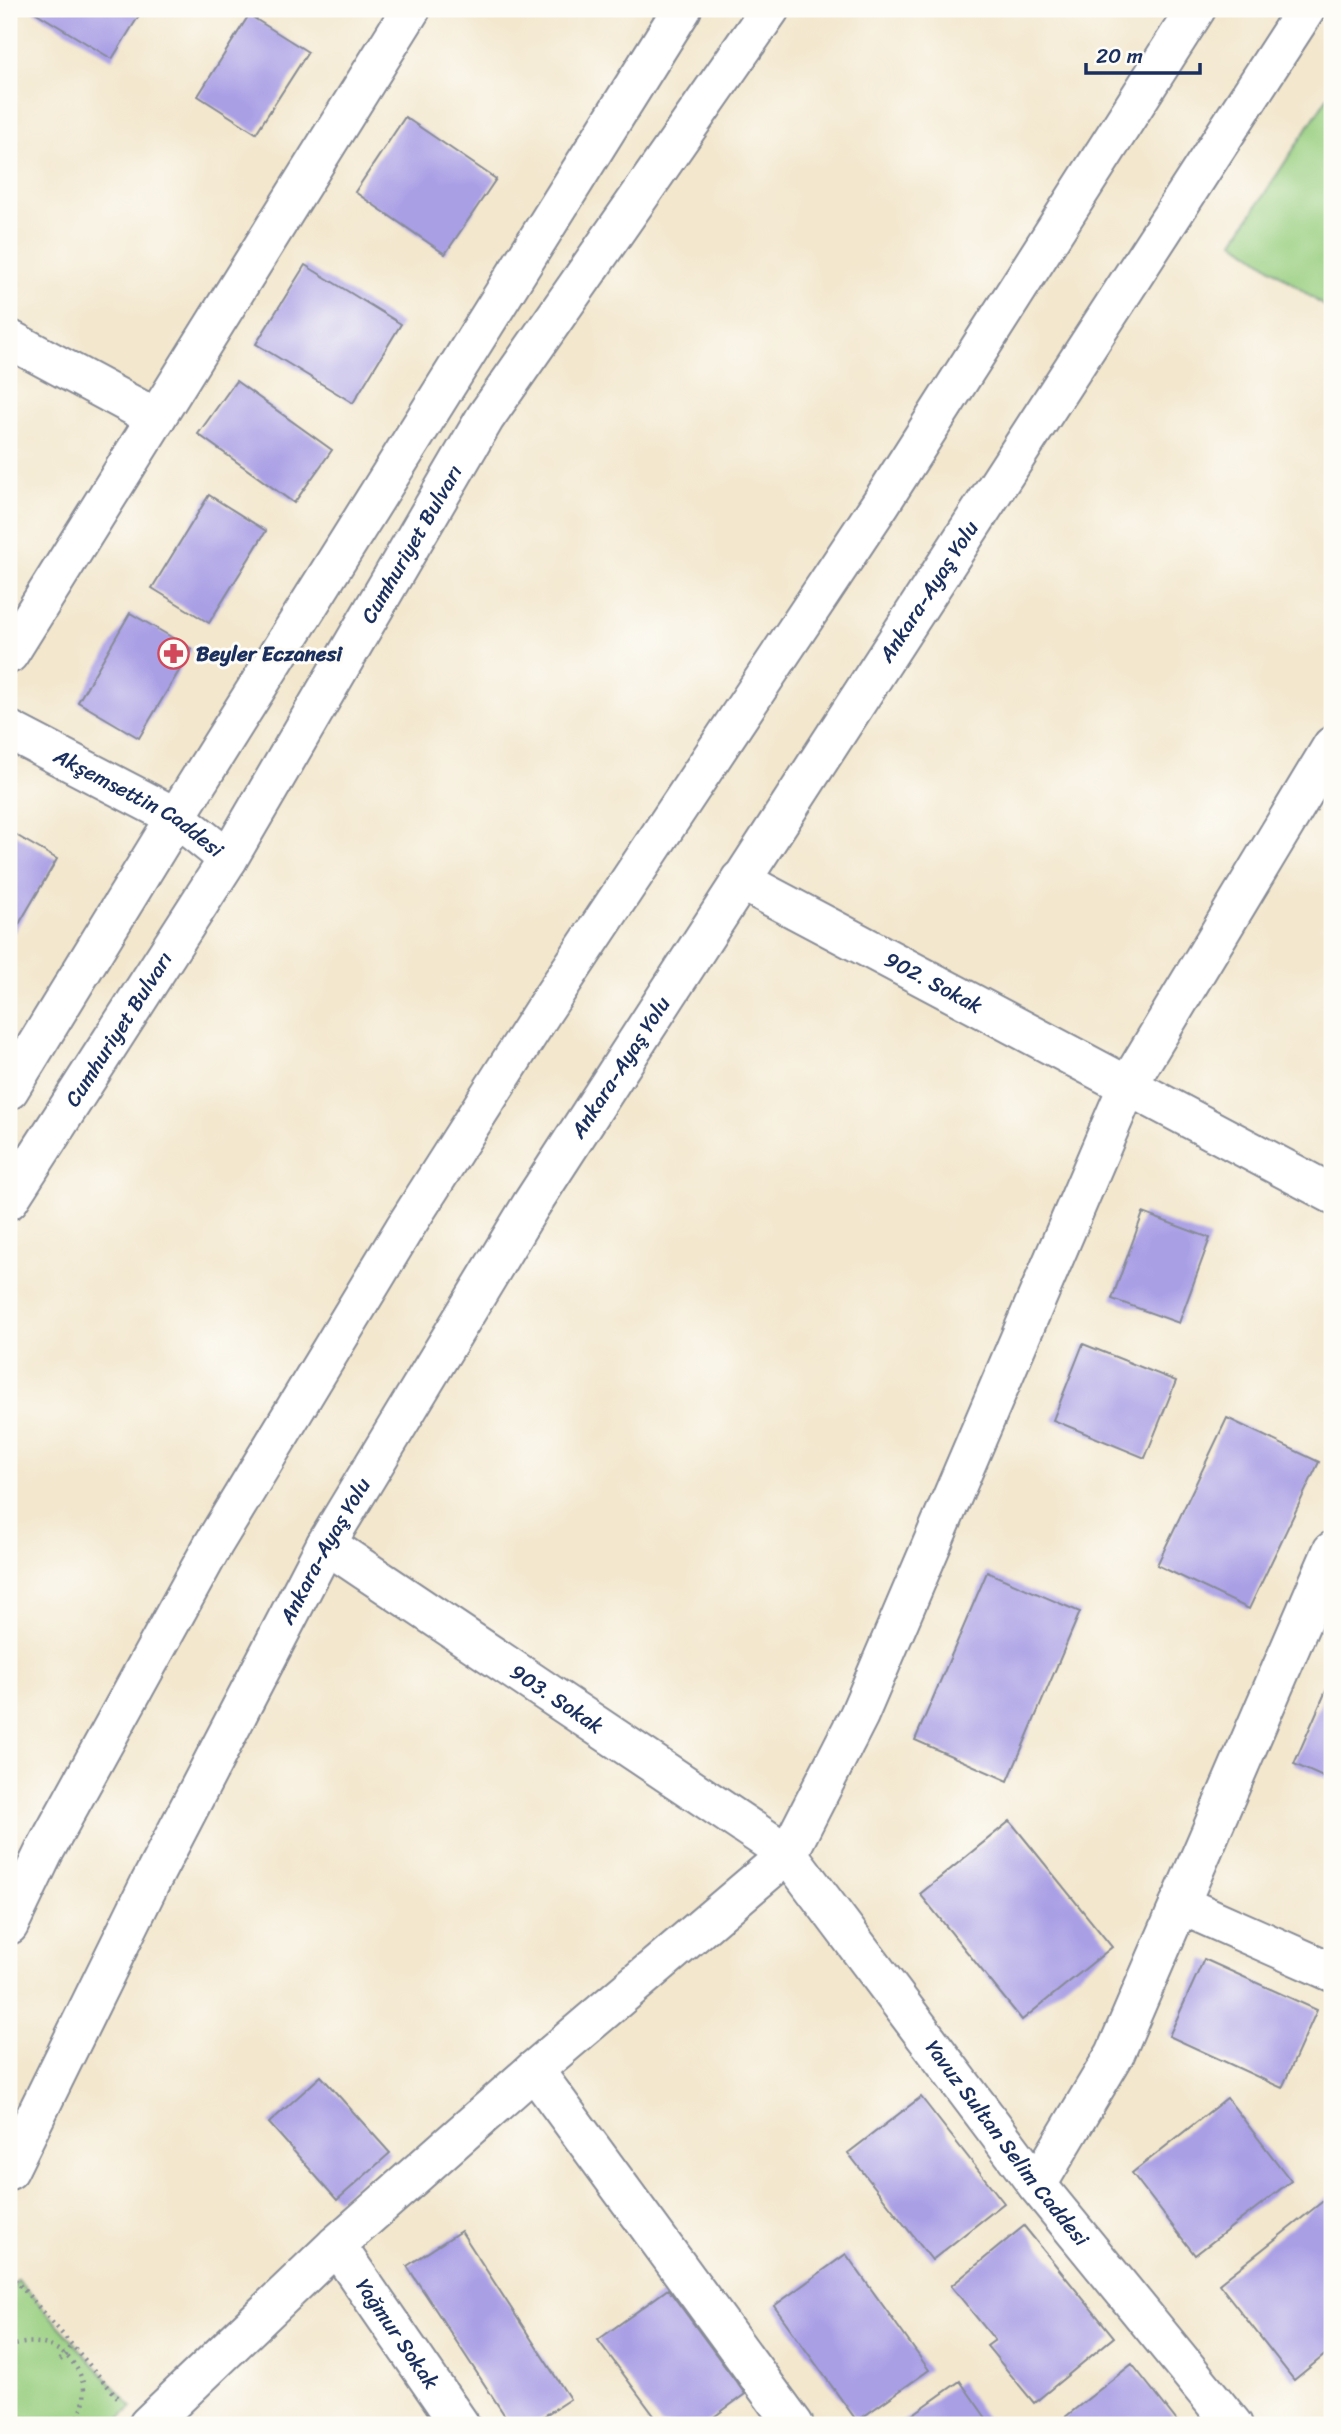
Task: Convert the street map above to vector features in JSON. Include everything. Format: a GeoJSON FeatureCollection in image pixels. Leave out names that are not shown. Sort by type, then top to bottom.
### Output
{"type":"FeatureCollection","features":[{"type":"Feature","properties":{"kind":"main road"},"geometry":{"type":"LineString","coordinates":[[9,654],[411,9]]}},
{"type":"Feature","properties":{"kind":"main road"},"geometry":{"type":"LineString","coordinates":[[9,1090],[176,817],[682,9]]}},
{"type":"Feature","properties":{"kind":"main road","name":"Cumhuriyet Bulvarı"},"geometry":{"type":"LineString","coordinates":[[9,1200],[228,859],[485,418],[770,9]]}},
{"type":"Feature","properties":{"kind":"main road"},"geometry":{"type":"LineString","coordinates":[[9,1925],[44,1852],[213,1545],[404,1229],[543,1011],[881,503],[1196,9]]}},
{"type":"Feature","properties":{"kind":"main road","name":"Ankara-Ayaş Yolu"},"geometry":{"type":"LineString","coordinates":[[9,2170],[149,1885],[326,1544],[531,1205],[1306,9]]}},
{"type":"Feature","properties":{"kind":"main road"},"geometry":{"type":"LineString","coordinates":[[9,339],[156,418]]}},
{"type":"Feature","properties":{"kind":"main road","name":"Akşemsettin Caddesi"},"geometry":{"type":"LineString","coordinates":[[9,730],[176,817],[228,859]]}},
{"type":"Feature","properties":{"kind":"main road"},"geometry":{"type":"LineString","coordinates":[[138,2417],[534,2070],[788,1854],[859,1715],[1128,1084],[1332,746]]}},
{"type":"Feature","properties":{"kind":"main road","name":"902. Sokak"},"geometry":{"type":"LineString","coordinates":[[740,880],[1332,1194]]}},
{"type":"Feature","properties":{"kind":"main road","name":"903. Sokak"},"geometry":{"type":"LineString","coordinates":[[326,1544],[788,1854]]}},
{"type":"Feature","properties":{"kind":"main road"},"geometry":{"type":"LineString","coordinates":[[1037,2185],[1115,2054],[1179,1904],[1320,1613],[1332,1551]]}},
{"type":"Feature","properties":{"kind":"main road","name":"Yavuz Sultan Selim Caddesi"},"geometry":{"type":"LineString","coordinates":[[788,1854],[1037,2185],[1233,2425]]}},
{"type":"Feature","properties":{"kind":"main road"},"geometry":{"type":"LineString","coordinates":[[1179,1904],[1332,1972]]}},
{"type":"Feature","properties":{"kind":"main road"},"geometry":{"type":"LineString","coordinates":[[534,2070],[794,2425]]}},
{"type":"Feature","properties":{"kind":"main road","name":"Yağmur Sokak"},"geometry":{"type":"LineString","coordinates":[[336,2245],[460,2425]]}},
{"type":"Feature","properties":{"kind":"path"},"geometry":{"type":"LineString","coordinates":[[9,2276],[138,2417]]}},
{"type":"Feature","properties":{"kind":"path"},"geometry":{"type":"LineString","coordinates":[[9,2347],[19,2343],[36,2342],[52,2346],[66,2355],[78,2369],[83,2386],[83,2404],[70,2424]]}},
{"type":"Feature","properties":{"kind":"path"},"geometry":{"type":"LineString","coordinates":[[60,2360],[66,2355],[71,2344]]}},
{"type":"Feature","properties":{"kind":"green space"},"geometry":{"type":"Polygon","coordinates":[[[1332,90],[1332,312],[1234,241],[1332,90]]]}},
{"type":"Feature","properties":{"kind":"green space"},"geometry":{"type":"Polygon","coordinates":[[[17,2279],[132,2407],[112,2425],[9,2425],[9,2298],[17,2279]]]}},
{"type":"Feature","properties":{"kind":"building"},"geometry":{"type":"Polygon","coordinates":[[[30,9],[143,9],[112,59],[30,9]]]}},
{"type":"Feature","properties":{"kind":"building"},"geometry":{"type":"Polygon","coordinates":[[[249,15],[308,52],[256,133],[198,96],[249,15]]]}},
{"type":"Feature","properties":{"kind":"building"},"geometry":{"type":"Polygon","coordinates":[[[405,117],[496,179],[445,254],[355,192],[405,117]]]}},
{"type":"Feature","properties":{"kind":"building"},"geometry":{"type":"Polygon","coordinates":[[[305,265],[401,324],[353,403],[256,344],[305,265]]]}},
{"type":"Feature","properties":{"kind":"building"},"geometry":{"type":"Polygon","coordinates":[[[236,381],[332,450],[294,503],[198,434],[236,381]]]}},
{"type":"Feature","properties":{"kind":"building"},"geometry":{"type":"Polygon","coordinates":[[[209,495],[266,531],[209,623],[152,588],[209,495]]]}},
{"type":"Feature","properties":{"kind":"building"},"geometry":{"type":"Polygon","coordinates":[[[130,613],[192,649],[139,738],[78,702],[130,613]]]}},
{"type":"Feature","properties":{"kind":"building"},"geometry":{"type":"Polygon","coordinates":[[[9,831],[57,859],[9,941],[9,831]]]}},
{"type":"Feature","properties":{"kind":"building"},"geometry":{"type":"Polygon","coordinates":[[[1143,1213],[1210,1238],[1179,1323],[1112,1299],[1143,1213]]]}},
{"type":"Feature","properties":{"kind":"building"},"geometry":{"type":"Polygon","coordinates":[[[1083,1344],[1176,1381],[1145,1458],[1053,1420],[1083,1344]]]}},
{"type":"Feature","properties":{"kind":"building"},"geometry":{"type":"Polygon","coordinates":[[[1227,1418],[1319,1462],[1249,1609],[1157,1565],[1227,1418]]]}},
{"type":"Feature","properties":{"kind":"building"},"geometry":{"type":"Polygon","coordinates":[[[987,1572],[1080,1612],[1008,1781],[915,1740],[987,1572]]]}},
{"type":"Feature","properties":{"kind":"building"},"geometry":{"type":"Polygon","coordinates":[[[1332,1677],[1332,1781],[1294,1764],[1332,1677]]]}},
{"type":"Feature","properties":{"kind":"building"},"geometry":{"type":"Polygon","coordinates":[[[1010,1821],[1112,1947],[1022,2020],[920,1894],[1010,1821]]]}},
{"type":"Feature","properties":{"kind":"building"},"geometry":{"type":"Polygon","coordinates":[[[1204,1959],[1317,2010],[1282,2088],[1169,2036],[1204,1959]]]}},
{"type":"Feature","properties":{"kind":"building"},"geometry":{"type":"Polygon","coordinates":[[[321,2076],[390,2153],[337,2200],[269,2123],[321,2076]]]}},
{"type":"Feature","properties":{"kind":"building"},"geometry":{"type":"Polygon","coordinates":[[[921,2097],[1004,2203],[932,2260],[848,2153],[921,2097]]]}},
{"type":"Feature","properties":{"kind":"building"},"geometry":{"type":"Polygon","coordinates":[[[1227,2098],[1291,2181],[1195,2255],[1132,2173],[1227,2098]]]}},
{"type":"Feature","properties":{"kind":"building"},"geometry":{"type":"Polygon","coordinates":[[[1332,2194],[1332,2349],[1294,2380],[1219,2284],[1332,2194]]]}},
{"type":"Feature","properties":{"kind":"building"},"geometry":{"type":"Polygon","coordinates":[[[1024,2226],[1114,2337],[1034,2403],[987,2346],[995,2340],[951,2286],[1024,2226]]]}},
{"type":"Feature","properties":{"kind":"building"},"geometry":{"type":"Polygon","coordinates":[[[461,2231],[570,2399],[530,2425],[511,2425],[407,2266],[461,2231]]]}},
{"type":"Feature","properties":{"kind":"building"},"geometry":{"type":"Polygon","coordinates":[[[846,2254],[929,2370],[857,2421],[774,2306],[846,2254]]]}},
{"type":"Feature","properties":{"kind":"building"},"geometry":{"type":"Polygon","coordinates":[[[668,2289],[745,2394],[703,2425],[661,2425],[598,2340],[668,2289]]]}},
{"type":"Feature","properties":{"kind":"building"},"geometry":{"type":"Polygon","coordinates":[[[1132,2364],[1180,2425],[1061,2425],[1059,2422],[1132,2364]]]}},
{"type":"Feature","properties":{"kind":"building"},"geometry":{"type":"Polygon","coordinates":[[[960,2381],[991,2425],[898,2425],[960,2381]]]}},
{"type":"Feature","properties":{"kind":"place","name":"Beyler Eczanesi"},"geometry":{"type":"Point","coordinates":[173,654]}}]}
